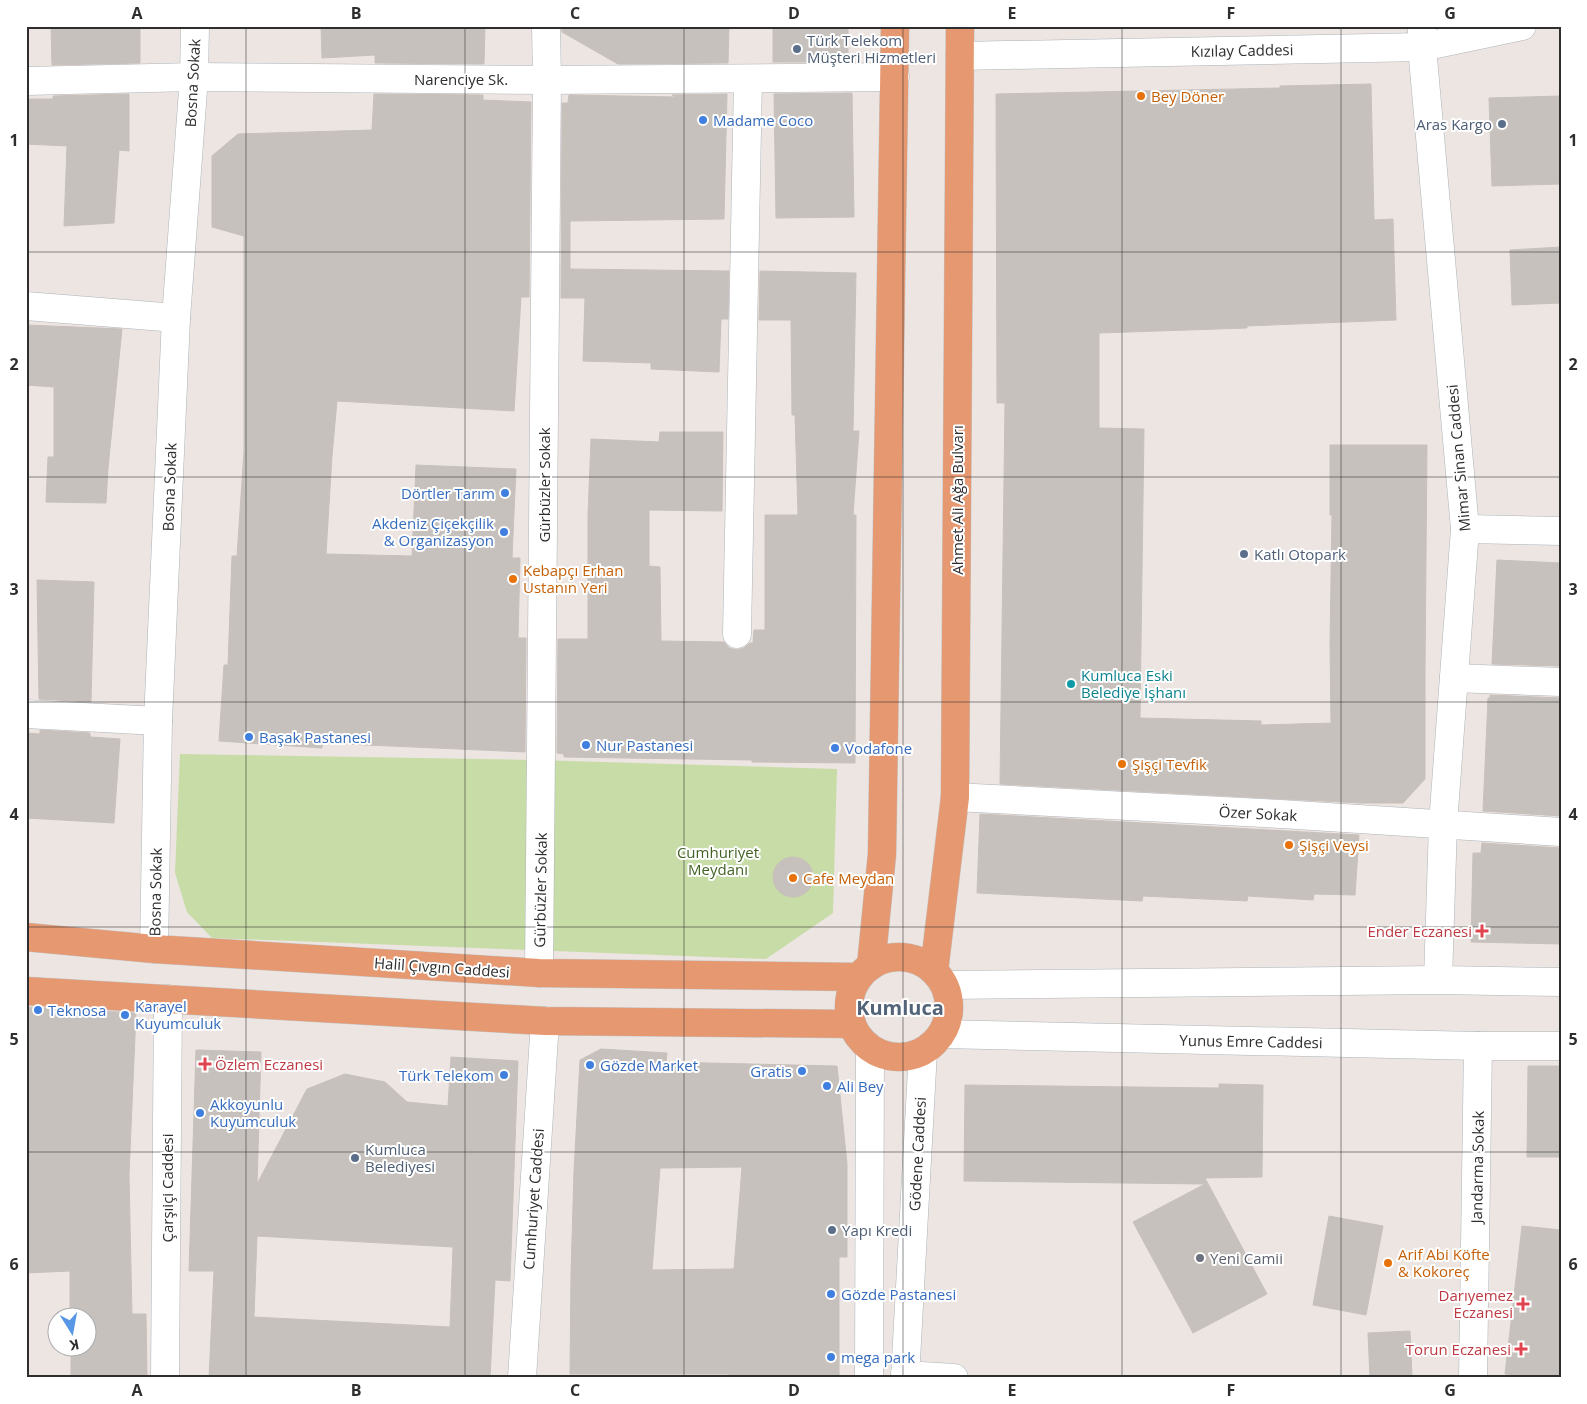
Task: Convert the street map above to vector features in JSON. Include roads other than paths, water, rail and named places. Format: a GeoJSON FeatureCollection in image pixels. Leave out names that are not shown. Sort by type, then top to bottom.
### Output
{"type":"FeatureCollection","features":[{"type":"Feature","properties":{"kind":"highway"},"geometry":{"type":"LineString","coordinates":[[865,972],[886,959],[903,958],[920,962],[939,978],[948,1001],[948,1018],[932,1042],[911,1056],[883,1055],[870,1048],[860,1038],[852,1024],[849,1008],[852,992],[865,972],[882,854],[895,26]]}},
{"type":"Feature","properties":{"kind":"highway","name":"Ahmet Ali Ağa Bulvarı"},"geometry":{"type":"LineString","coordinates":[[939,978],[956,796],[960,26]]}},
{"type":"Feature","properties":{"kind":"highway","name":"Halil Çıvgın Caddesi"},"geometry":{"type":"LineString","coordinates":[[26,937],[154,949],[539,973],[865,972]]}},
{"type":"Feature","properties":{"kind":"highway"},"geometry":{"type":"LineString","coordinates":[[26,991],[545,1021],[852,1024]]}},
{"type":"Feature","properties":{"kind":"street","name":"Bosna Sokak"},"geometry":{"type":"LineString","coordinates":[[154,949],[158,721],[176,318],[194,77],[195,26]]}},
{"type":"Feature","properties":{"kind":"street","name":"Gürbüzler Sokak"},"geometry":{"type":"LineString","coordinates":[[539,973],[546,26]]}},
{"type":"Feature","properties":{"kind":"street","name":"Kızılay Caddesi"},"geometry":{"type":"LineString","coordinates":[[960,56],[1422,37],[1522,26]]}},
{"type":"Feature","properties":{"kind":"street","name":"Mimar Sinan Caddesi"},"geometry":{"type":"LineString","coordinates":[[1422,37],[1465,529],[1444,824],[1438,980]]}},
{"type":"Feature","properties":{"kind":"street","name":"Narenciye Sk."},"geometry":{"type":"LineString","coordinates":[[26,81],[194,77],[547,80],[895,77]]}},
{"type":"Feature","properties":{"kind":"street"},"geometry":{"type":"LineString","coordinates":[[737,634],[748,79]]}},
{"type":"Feature","properties":{"kind":"street"},"geometry":{"type":"LineString","coordinates":[[26,306],[176,318]]}},
{"type":"Feature","properties":{"kind":"street"},"geometry":{"type":"LineString","coordinates":[[1465,529],[1561,531]]}},
{"type":"Feature","properties":{"kind":"street"},"geometry":{"type":"LineString","coordinates":[[1454,678],[1561,682]]}},
{"type":"Feature","properties":{"kind":"street"},"geometry":{"type":"LineString","coordinates":[[26,714],[158,721]]}},
{"type":"Feature","properties":{"kind":"street","name":"Özer Sokak"},"geometry":{"type":"LineString","coordinates":[[956,796],[1561,832]]}},
{"type":"Feature","properties":{"kind":"street"},"geometry":{"type":"LineString","coordinates":[[939,978],[1561,982]]}},
{"type":"Feature","properties":{"kind":"street","name":"Çarşıiçi Caddesi"},"geometry":{"type":"LineString","coordinates":[[165,1378],[168,999]]}},
{"type":"Feature","properties":{"kind":"street","name":"Cumhuriyet Caddesi"},"geometry":{"type":"LineString","coordinates":[[522,1378],[545,1021]]}},
{"type":"Feature","properties":{"kind":"street","name":"Yunus Emre Caddesi"},"geometry":{"type":"LineString","coordinates":[[932,1042],[1561,1046]]}},
{"type":"Feature","properties":{"kind":"street","name":"Gödene Caddesi"},"geometry":{"type":"LineString","coordinates":[[905,1376],[932,1042]]}},
{"type":"Feature","properties":{"kind":"street","name":"Jandarma Sokak"},"geometry":{"type":"LineString","coordinates":[[1473,1378],[1478,1046]]}},
{"type":"Feature","properties":{"kind":"street"},"geometry":{"type":"LineString","coordinates":[[869,1378],[870,1048]]}},
{"type":"Feature","properties":{"kind":"street"},"geometry":{"type":"LineString","coordinates":[[905,1376],[954,1378]]}},
{"type":"Feature","properties":{"kind":"place","name":"Türk Telekom Müşteri Hizmetleri"},"geometry":{"type":"Point","coordinates":[797,49]}},
{"type":"Feature","properties":{"kind":"place","name":"Bey Döner"},"geometry":{"type":"Point","coordinates":[1141,96]}},
{"type":"Feature","properties":{"kind":"place","name":"Madame Coco"},"geometry":{"type":"Point","coordinates":[703,120]}},
{"type":"Feature","properties":{"kind":"place","name":"Aras Kargo"},"geometry":{"type":"Point","coordinates":[1502,124]}},
{"type":"Feature","properties":{"kind":"place","name":"Dörtler Tarım"},"geometry":{"type":"Point","coordinates":[505,493]}},
{"type":"Feature","properties":{"kind":"place","name":"Akdeniz Çiçekçilik & Organizasyon"},"geometry":{"type":"Point","coordinates":[504,532]}},
{"type":"Feature","properties":{"kind":"place","name":"Katlı Otopark"},"geometry":{"type":"Point","coordinates":[1244,554]}},
{"type":"Feature","properties":{"kind":"place","name":"Kebapçı Erhan Ustanın Yeri"},"geometry":{"type":"Point","coordinates":[513,579]}},
{"type":"Feature","properties":{"kind":"place","name":"Kumluca Eski Belediye İşhanı"},"geometry":{"type":"Point","coordinates":[1071,684]}},
{"type":"Feature","properties":{"kind":"place","name":"Başak Pastanesi"},"geometry":{"type":"Point","coordinates":[249,737]}},
{"type":"Feature","properties":{"kind":"place","name":"Nur Pastanesi"},"geometry":{"type":"Point","coordinates":[586,745]}},
{"type":"Feature","properties":{"kind":"place","name":"Vodafone"},"geometry":{"type":"Point","coordinates":[835,748]}},
{"type":"Feature","properties":{"kind":"place","name":"Şişçi Tevfik"},"geometry":{"type":"Point","coordinates":[1122,764]}},
{"type":"Feature","properties":{"kind":"place","name":"Şişçi Veysi"},"geometry":{"type":"Point","coordinates":[1289,845]}},
{"type":"Feature","properties":{"kind":"place","name":"Cafe Meydan"},"geometry":{"type":"Point","coordinates":[793,878]}},
{"type":"Feature","properties":{"kind":"place","name":"Ender Eczanesi"},"geometry":{"type":"Point","coordinates":[1482,931]}},
{"type":"Feature","properties":{"kind":"place","name":"Teknosa"},"geometry":{"type":"Point","coordinates":[38,1010]}},
{"type":"Feature","properties":{"kind":"place","name":"Karayel Kuyumculuk"},"geometry":{"type":"Point","coordinates":[125,1015]}},
{"type":"Feature","properties":{"kind":"place","name":"Özlem Eczanesi"},"geometry":{"type":"Point","coordinates":[205,1064]}},
{"type":"Feature","properties":{"kind":"place","name":"Gözde Market"},"geometry":{"type":"Point","coordinates":[590,1065]}},
{"type":"Feature","properties":{"kind":"place","name":"Gratis"},"geometry":{"type":"Point","coordinates":[802,1071]}},
{"type":"Feature","properties":{"kind":"place","name":"Türk Telekom"},"geometry":{"type":"Point","coordinates":[504,1075]}},
{"type":"Feature","properties":{"kind":"place","name":"Ali Bey"},"geometry":{"type":"Point","coordinates":[827,1086]}},
{"type":"Feature","properties":{"kind":"place","name":"Akkoyunlu Kuyumculuk"},"geometry":{"type":"Point","coordinates":[200,1113]}},
{"type":"Feature","properties":{"kind":"place","name":"Kumluca Belediyesi"},"geometry":{"type":"Point","coordinates":[355,1158]}},
{"type":"Feature","properties":{"kind":"place","name":"Yapı Kredi"},"geometry":{"type":"Point","coordinates":[832,1230]}},
{"type":"Feature","properties":{"kind":"place","name":"Yeni Camii"},"geometry":{"type":"Point","coordinates":[1200,1258]}},
{"type":"Feature","properties":{"kind":"place","name":"Arif Abi Köfte & Kokoreç"},"geometry":{"type":"Point","coordinates":[1388,1263]}},
{"type":"Feature","properties":{"kind":"place","name":"Gözde Pastanesi"},"geometry":{"type":"Point","coordinates":[831,1294]}},
{"type":"Feature","properties":{"kind":"place","name":"Darıyemez Eczanesi"},"geometry":{"type":"Point","coordinates":[1523,1304]}},
{"type":"Feature","properties":{"kind":"place","name":"Torun Eczanesi"},"geometry":{"type":"Point","coordinates":[1521,1349]}},
{"type":"Feature","properties":{"kind":"place","name":"mega park"},"geometry":{"type":"Point","coordinates":[831,1357]}},
{"type":"Feature","properties":{"kind":"district","name":"Kumluca"},"geometry":{"type":"Point","coordinates":[900,1007]}},
{"type":"Feature","properties":{"kind":"park label","name":"Cumhuriyet Meydanı"},"geometry":{"type":"Point","coordinates":[718,860]}}]}
